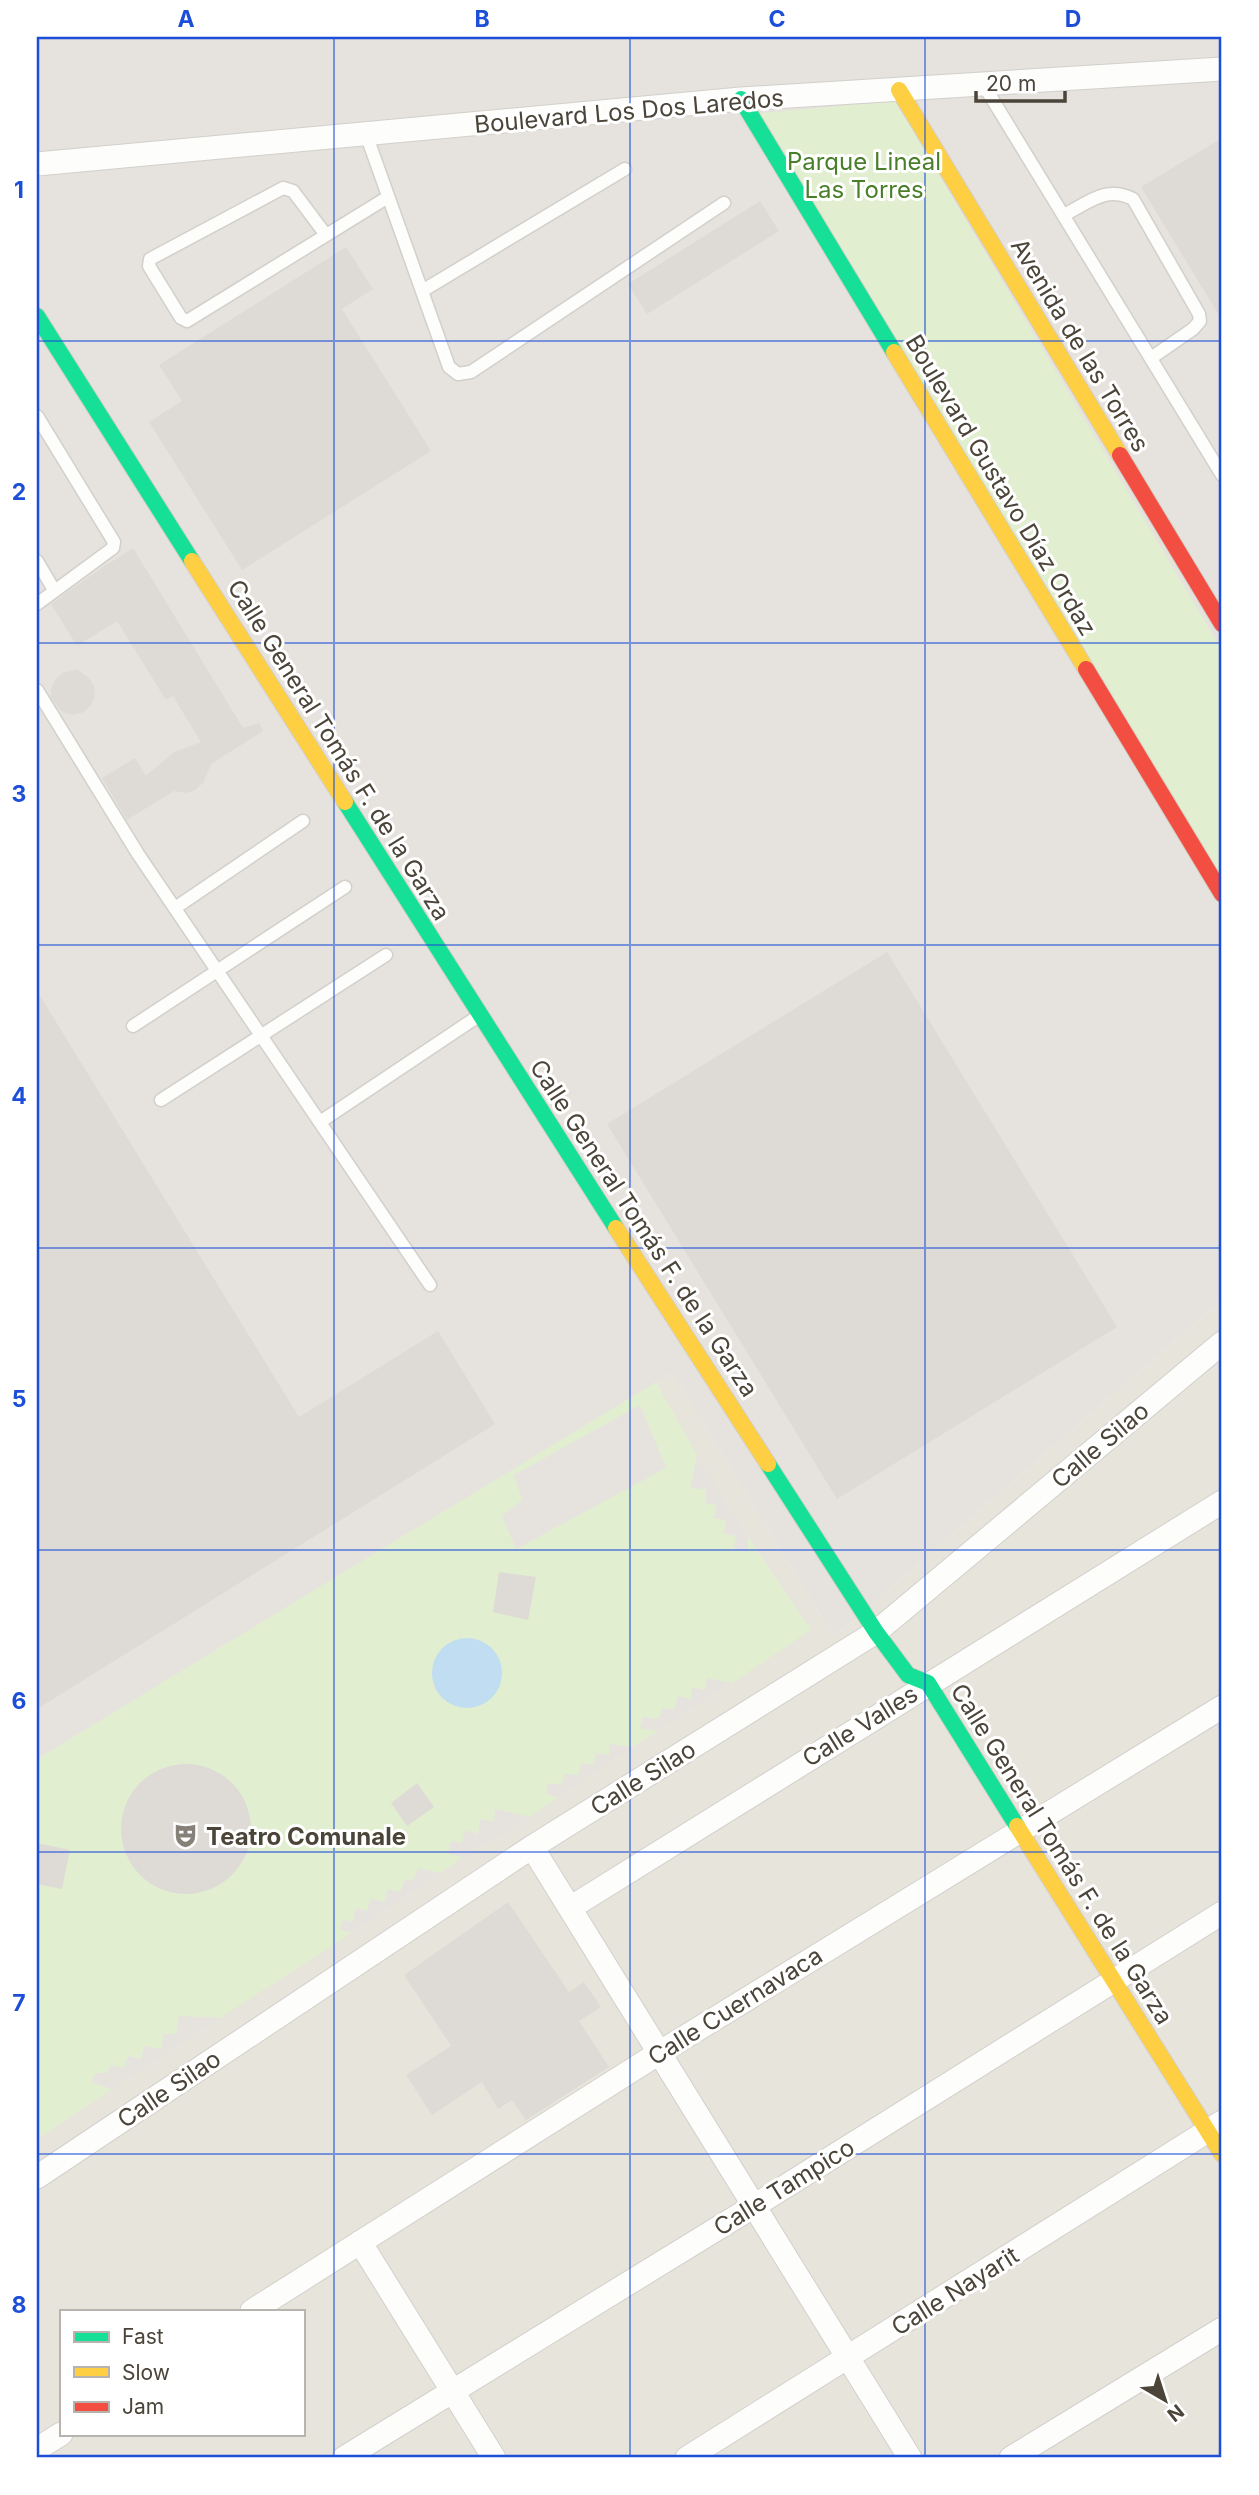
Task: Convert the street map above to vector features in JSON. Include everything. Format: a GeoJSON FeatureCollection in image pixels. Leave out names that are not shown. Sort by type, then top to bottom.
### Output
{"type":"FeatureCollection","features":[{"type":"Feature","properties":{"kind":"street","name":"Boulevard Los Dos Laredos"},"geometry":{"type":"LineString","coordinates":[[37,164],[741,99],[1222,69]]}},
{"type":"Feature","properties":{"kind":"street","name":"Avenida de las Torres"},"geometry":{"type":"LineString","coordinates":[[899,90],[1222,624]]}},
{"type":"Feature","properties":{"kind":"street","name":"Boulevard Gustavo Díaz Ordaz"},"geometry":{"type":"LineString","coordinates":[[741,99],[1222,894]]}},
{"type":"Feature","properties":{"kind":"street","name":"Calle General Tomás F. de la Garza"},"geometry":{"type":"LineString","coordinates":[[37,316],[480,1015],[876,1632],[908,1675],[928,1684],[1114,1981],[1215,2126],[1222,2154]]}},
{"type":"Feature","properties":{"kind":"street","name":"Calle Silao"},"geometry":{"type":"LineString","coordinates":[[37,2177],[532,1847],[876,1632],[1222,1343]]}},
{"type":"Feature","properties":{"kind":"street","name":"Calle Valles"},"geometry":{"type":"LineString","coordinates":[[570,1908],[1222,1502]]}},
{"type":"Feature","properties":{"kind":"street","name":"Calle Cuernavaca"},"geometry":{"type":"LineString","coordinates":[[254,2310],[659,2053],[1222,1707]]}},
{"type":"Feature","properties":{"kind":"street"},"geometry":{"type":"LineString","coordinates":[[532,1847],[910,2458]]}},
{"type":"Feature","properties":{"kind":"street","name":"Calle Tampico"},"geometry":{"type":"LineString","coordinates":[[344,2458],[754,2206],[1222,1913]]}},
{"type":"Feature","properties":{"kind":"street","name":"Calle Nayarit"},"geometry":{"type":"LineString","coordinates":[[687,2458],[1215,2126]]}},
{"type":"Feature","properties":{"kind":"street"},"geometry":{"type":"LineString","coordinates":[[360,2242],[494,2458]]}},
{"type":"Feature","properties":{"kind":"street"},"geometry":{"type":"LineString","coordinates":[[1011,2458],[1222,2329]]}},
{"type":"Feature","properties":{"kind":"street"},"geometry":{"type":"LineString","coordinates":[[37,2449],[60,2435]]}},
{"type":"Feature","properties":{"kind":"lane"},"geometry":{"type":"LineString","coordinates":[[983,84],[1222,475]]}},
{"type":"Feature","properties":{"kind":"lane"},"geometry":{"type":"LineString","coordinates":[[366,134],[449,367],[458,374],[471,372],[724,203]]}},
{"type":"Feature","properties":{"kind":"lane"},"geometry":{"type":"LineString","coordinates":[[422,291],[625,169]]}},
{"type":"Feature","properties":{"kind":"lane"},"geometry":{"type":"LineString","coordinates":[[326,235],[293,191],[283,188],[150,260],[149,266],[181,318],[187,321],[388,197]]}},
{"type":"Feature","properties":{"kind":"lane"},"geometry":{"type":"LineString","coordinates":[[1065,215],[1108,192],[1121,192],[1133,199],[1199,314],[1200,321],[1193,329],[1151,358]]}},
{"type":"Feature","properties":{"kind":"lane"},"geometry":{"type":"LineString","coordinates":[[37,416],[114,542],[113,548],[37,604]]}},
{"type":"Feature","properties":{"kind":"lane"},"geometry":{"type":"LineString","coordinates":[[37,561],[54,590]]}},
{"type":"Feature","properties":{"kind":"lane"},"geometry":{"type":"LineString","coordinates":[[37,690],[138,854],[430,1285]]}},
{"type":"Feature","properties":{"kind":"lane"},"geometry":{"type":"LineString","coordinates":[[175,908],[303,821]]}},
{"type":"Feature","properties":{"kind":"lane"},"geometry":{"type":"LineString","coordinates":[[133,1026],[345,887]]}},
{"type":"Feature","properties":{"kind":"lane"},"geometry":{"type":"LineString","coordinates":[[161,1100],[386,955]]}},
{"type":"Feature","properties":{"kind":"lane"},"geometry":{"type":"LineString","coordinates":[[320,1122],[480,1015]]}},
{"type":"Feature","properties":{"kind":"shaded area"},"geometry":{"type":"Polygon","coordinates":[[[37,37],[1222,37],[1222,1300],[834,1637],[672,1373],[37,1759],[37,37]]]}},
{"type":"Feature","properties":{"kind":"shaded area"},"geometry":{"type":"Polygon","coordinates":[[[1222,1300],[1222,2458],[37,2458],[37,1759],[672,1373],[834,1637],[1222,1300]]]}},
{"type":"Feature","properties":{"kind":"shaded area"},"geometry":{"type":"Polygon","coordinates":[[[640,1405],[666,1468],[516,1549],[502,1516],[522,1500],[514,1475],[640,1405]]]}},
{"type":"Feature","properties":{"kind":"shaded area"},"geometry":{"type":"Polygon","coordinates":[[[697,1455],[748,1537],[748,1552],[733,1550],[736,1536],[724,1534],[726,1520],[714,1518],[717,1505],[706,1503],[706,1489],[691,1488],[697,1455]]]}},
{"type":"Feature","properties":{"kind":"shaded area"},"geometry":{"type":"Polygon","coordinates":[[[707,1678],[732,1683],[657,1731],[640,1728],[643,1717],[659,1719],[663,1708],[674,1710],[678,1696],[691,1699],[692,1687],[705,1690],[707,1678]]]}},
{"type":"Feature","properties":{"kind":"shaded area"},"geometry":{"type":"Polygon","coordinates":[[[609,1744],[632,1747],[558,1797],[546,1794],[548,1783],[561,1785],[565,1774],[579,1775],[581,1763],[593,1765],[596,1753],[609,1755],[609,1744]]]}},
{"type":"Feature","properties":{"kind":"shaded area"},"geometry":{"type":"Polygon","coordinates":[[[495,1809],[530,1817],[463,1857],[448,1853],[451,1841],[462,1843],[465,1830],[478,1834],[480,1819],[494,1822],[495,1809]]]}},
{"type":"Feature","properties":{"kind":"shaded area"},"geometry":{"type":"Polygon","coordinates":[[[418,1868],[440,1873],[352,1933],[340,1929],[343,1920],[353,1922],[356,1908],[367,1911],[371,1898],[384,1902],[388,1889],[400,1892],[405,1879],[414,1882],[418,1868]]]}},
{"type":"Feature","properties":{"kind":"shaded area"},"geometry":{"type":"Polygon","coordinates":[[[179,2016],[220,2018],[112,2089],[91,2082],[96,2073],[107,2073],[110,2065],[124,2068],[128,2056],[141,2059],[144,2046],[161,2049],[164,2034],[176,2034],[179,2016]]]}},
{"type":"Feature","properties":{"kind":"green space","name":"Parque Lineal Las Torres"},"geometry":{"type":"Polygon","coordinates":[[[895,101],[1222,650],[1222,889],[751,114],[895,101]]]}},
{"type":"Feature","properties":{"kind":"green space"},"geometry":{"type":"Polygon","coordinates":[[[656,1382],[697,1455],[691,1488],[706,1489],[747,1552],[748,1537],[811,1630],[732,1683],[707,1678],[705,1690],[640,1728],[657,1731],[632,1747],[610,1745],[609,1755],[546,1794],[558,1797],[530,1817],[495,1809],[494,1822],[448,1853],[463,1857],[440,1873],[418,1868],[414,1878],[399,1893],[353,1922],[344,1920],[340,1929],[352,1933],[220,2018],[180,2016],[176,2035],[161,2049],[92,2082],[112,2089],[37,2139],[37,1759],[656,1382]]]}},
{"type":"Feature","properties":{"kind":"water"},"geometry":{"type":"Polygon","coordinates":[[[467,1638],[492,1648],[502,1673],[492,1698],[467,1708],[442,1698],[432,1673],[442,1648],[467,1638]]]}},
{"type":"Feature","properties":{"kind":"building"},"geometry":{"type":"Polygon","coordinates":[[[1222,138],[1222,320],[1141,187],[1222,138]]]}},
{"type":"Feature","properties":{"kind":"building"},"geometry":{"type":"Polygon","coordinates":[[[760,201],[779,231],[647,314],[628,284],[760,201]]]}},
{"type":"Feature","properties":{"kind":"building"},"geometry":{"type":"Polygon","coordinates":[[[346,247],[373,289],[342,309],[431,451],[242,570],[149,422],[182,401],[159,365],[346,247]]]}},
{"type":"Feature","properties":{"kind":"building"},"geometry":{"type":"Polygon","coordinates":[[[133,548],[243,728],[259,723],[263,731],[211,764],[203,783],[195,790],[186,793],[174,791],[127,820],[102,778],[135,758],[146,776],[174,752],[201,742],[173,696],[166,700],[117,621],[77,646],[51,604],[133,548]]]}},
{"type":"Feature","properties":{"kind":"building"},"geometry":{"type":"Polygon","coordinates":[[[77,669],[89,678],[94,686],[95,696],[84,712],[74,715],[60,710],[51,697],[51,689],[62,673],[77,669]]]}},
{"type":"Feature","properties":{"kind":"building"},"geometry":{"type":"Polygon","coordinates":[[[887,952],[1117,1327],[837,1499],[607,1124],[887,952]]]}},
{"type":"Feature","properties":{"kind":"building"},"geometry":{"type":"Polygon","coordinates":[[[37,991],[299,1417],[438,1331],[495,1424],[37,1709],[37,991]]]}},
{"type":"Feature","properties":{"kind":"building"},"geometry":{"type":"Polygon","coordinates":[[[499,1572],[536,1577],[528,1620],[493,1612],[499,1572]]]}},
{"type":"Feature","properties":{"kind":"building","name":"Teatro Comunale"},"geometry":{"type":"Polygon","coordinates":[[[186,1764],[211,1769],[232,1783],[246,1804],[251,1829],[246,1854],[232,1875],[211,1889],[186,1894],[161,1889],[140,1875],[126,1854],[121,1829],[126,1804],[140,1783],[161,1769],[186,1764]]]}},
{"type":"Feature","properties":{"kind":"building"},"geometry":{"type":"Polygon","coordinates":[[[417,1783],[434,1807],[407,1826],[391,1803],[417,1783]]]}},
{"type":"Feature","properties":{"kind":"building"},"geometry":{"type":"Polygon","coordinates":[[[37,1843],[70,1850],[62,1889],[37,1884],[37,1843]]]}},
{"type":"Feature","properties":{"kind":"building"},"geometry":{"type":"Polygon","coordinates":[[[508,1902],[569,1992],[584,1982],[601,2007],[579,2021],[609,2067],[526,2120],[512,2100],[498,2109],[482,2082],[432,2115],[406,2075],[451,2046],[404,1975],[508,1902]]]}},
{"type":"Feature","properties":{"kind":"traffic: fast"},"geometry":{"type":"LineString","coordinates":[[741,99],[894,352]]}},
{"type":"Feature","properties":{"kind":"traffic: fast"},"geometry":{"type":"LineString","coordinates":[[37,316],[192,561]]}},
{"type":"Feature","properties":{"kind":"traffic: fast"},"geometry":{"type":"LineString","coordinates":[[345,802],[616,1228]]}},
{"type":"Feature","properties":{"kind":"traffic: fast"},"geometry":{"type":"LineString","coordinates":[[768,1464],[876,1632],[908,1675],[928,1683],[1017,1826]]}},
{"type":"Feature","properties":{"kind":"traffic: slow"},"geometry":{"type":"LineString","coordinates":[[899,90],[1120,455]]}},
{"type":"Feature","properties":{"kind":"traffic: slow"},"geometry":{"type":"LineString","coordinates":[[894,352],[1086,669]]}},
{"type":"Feature","properties":{"kind":"traffic: slow"},"geometry":{"type":"LineString","coordinates":[[192,561],[345,802]]}},
{"type":"Feature","properties":{"kind":"traffic: slow"},"geometry":{"type":"LineString","coordinates":[[616,1228],[768,1464]]}},
{"type":"Feature","properties":{"kind":"traffic: slow"},"geometry":{"type":"LineString","coordinates":[[1017,1826],[1222,2154]]}},
{"type":"Feature","properties":{"kind":"traffic: jam"},"geometry":{"type":"LineString","coordinates":[[1120,455],[1222,624]]}},
{"type":"Feature","properties":{"kind":"traffic: jam"},"geometry":{"type":"LineString","coordinates":[[1086,669],[1222,894]]}},
{"type":"Feature","properties":{"kind":"place","name":"Teatro Comunale"},"geometry":{"type":"Point","coordinates":[186,1836]}}]}
